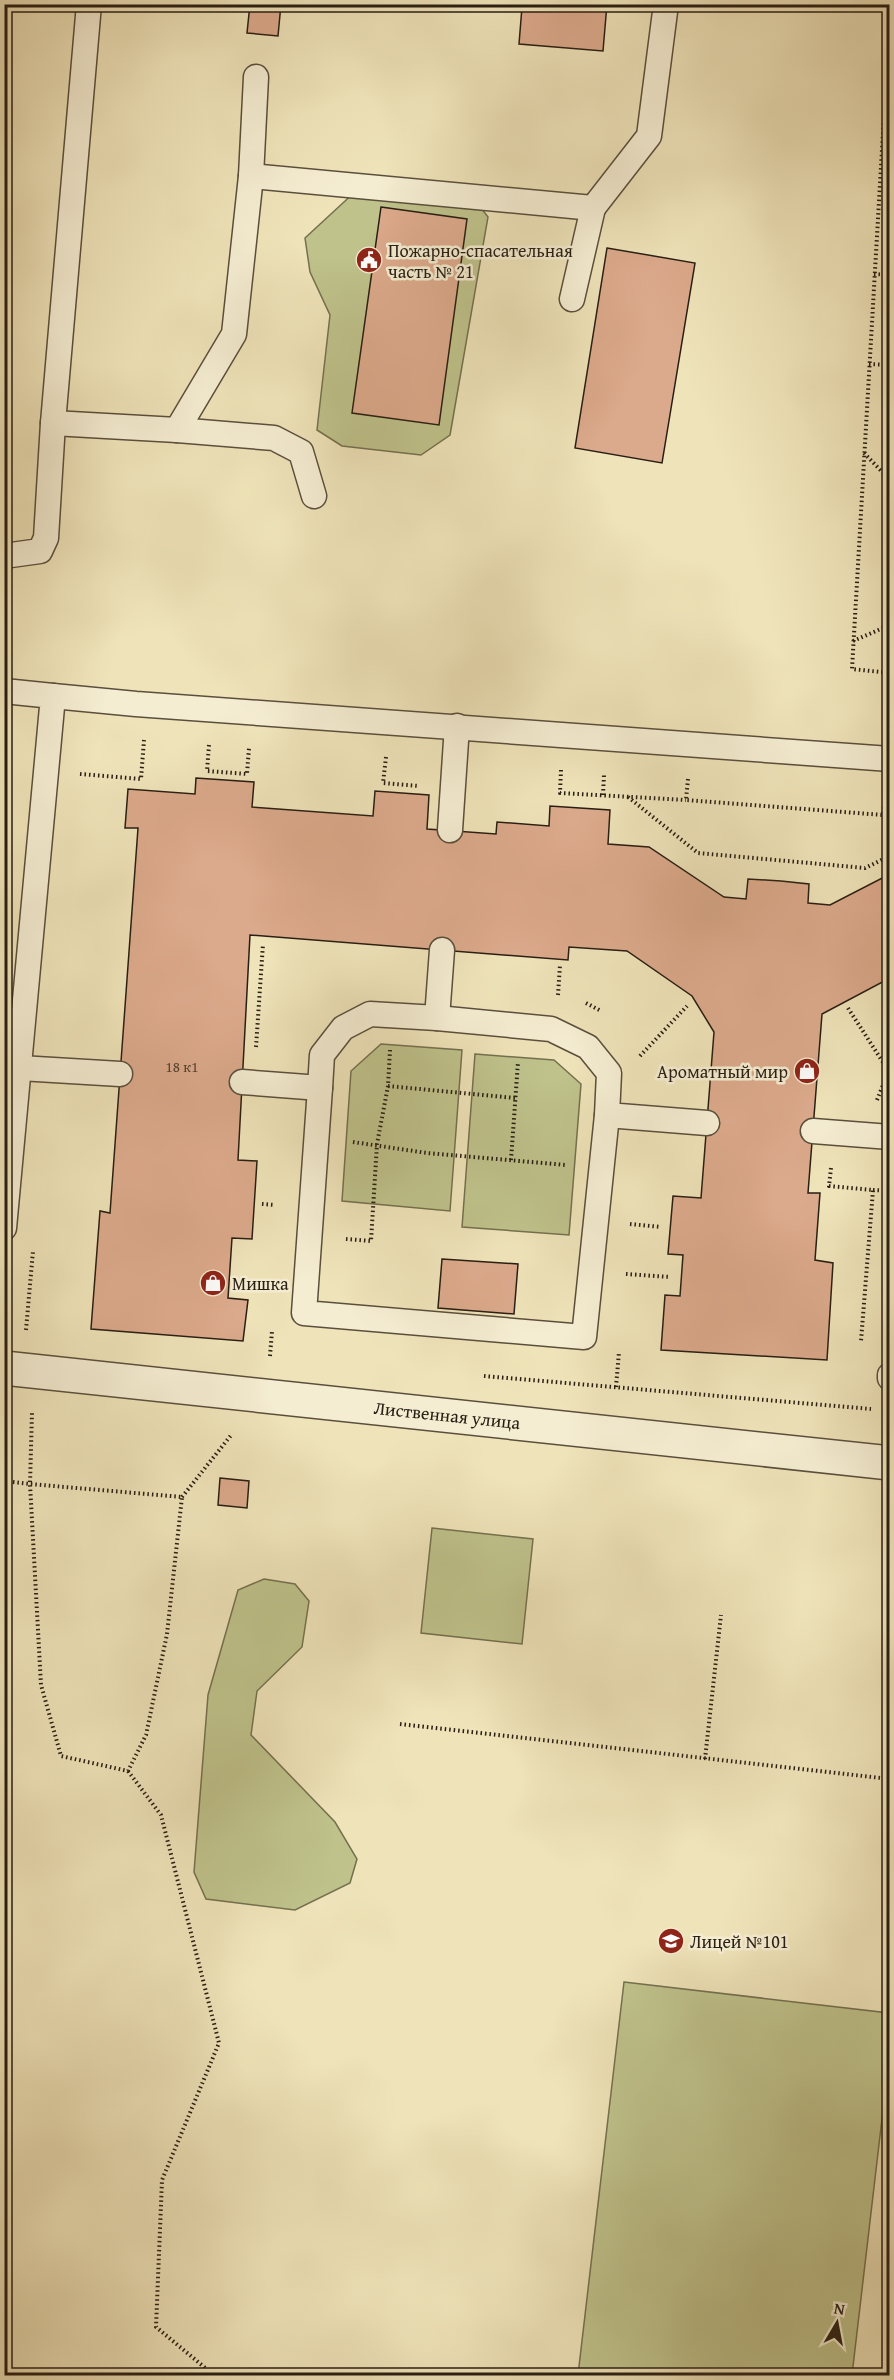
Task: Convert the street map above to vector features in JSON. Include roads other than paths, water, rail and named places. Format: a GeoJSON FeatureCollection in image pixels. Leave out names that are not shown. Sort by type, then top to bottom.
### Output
{"type":"FeatureCollection","features":[{"type":"Feature","properties":{"kind":"street","name":"Лиственная улица"},"geometry":{"type":"LineString","coordinates":[[4,1368],[890,1463]]}},
{"type":"Feature","properties":{"kind":"lane"},"geometry":{"type":"LineString","coordinates":[[4,556],[40,551],[46,538],[53,423],[89,4]]}},
{"type":"Feature","properties":{"kind":"lane"},"geometry":{"type":"LineString","coordinates":[[572,299],[593,208],[649,136],[666,4]]}},
{"type":"Feature","properties":{"kind":"lane"},"geometry":{"type":"LineString","coordinates":[[177,430],[234,334],[251,176],[256,77]]}},
{"type":"Feature","properties":{"kind":"lane"},"geometry":{"type":"LineString","coordinates":[[251,176],[593,208]]}},
{"type":"Feature","properties":{"kind":"lane"},"geometry":{"type":"LineString","coordinates":[[53,423],[274,438],[302,452],[314,496]]}},
{"type":"Feature","properties":{"kind":"lane"},"geometry":{"type":"LineString","coordinates":[[4,691],[136,705],[457,726],[890,759]]}},
{"type":"Feature","properties":{"kind":"lane"},"geometry":{"type":"LineString","coordinates":[[4,1228],[53,696]]}},
{"type":"Feature","properties":{"kind":"lane"},"geometry":{"type":"LineString","coordinates":[[450,830],[457,726]]}},
{"type":"Feature","properties":{"kind":"lane"},"geometry":{"type":"LineString","coordinates":[[437,1018],[442,950]]}},
{"type":"Feature","properties":{"kind":"lane"},"geometry":{"type":"LineString","coordinates":[[370,1014],[437,1018],[551,1029],[588,1047],[609,1073],[607,1115],[584,1337],[304,1313],[322,1055],[344,1028],[370,1014]]}},
{"type":"Feature","properties":{"kind":"lane"},"geometry":{"type":"LineString","coordinates":[[20,1068],[120,1074]]}},
{"type":"Feature","properties":{"kind":"lane"},"geometry":{"type":"LineString","coordinates":[[248,1083],[320,1088]]}},
{"type":"Feature","properties":{"kind":"lane"},"geometry":{"type":"LineString","coordinates":[[607,1115],[707,1123]]}},
{"type":"Feature","properties":{"kind":"lane"},"geometry":{"type":"LineString","coordinates":[[817,1131],[890,1137]]}},
{"type":"Feature","properties":{"kind":"place","name":"Пожарно-спасательная часть № 21"},"geometry":{"type":"Point","coordinates":[369,260]}},
{"type":"Feature","properties":{"kind":"place","name":"Ароматный мир"},"geometry":{"type":"Point","coordinates":[807,1071]}},
{"type":"Feature","properties":{"kind":"place","name":"Мишка"},"geometry":{"type":"Point","coordinates":[213,1283]}},
{"type":"Feature","properties":{"kind":"place","name":"Лицей №101"},"geometry":{"type":"Point","coordinates":[671,1941]}}]}
